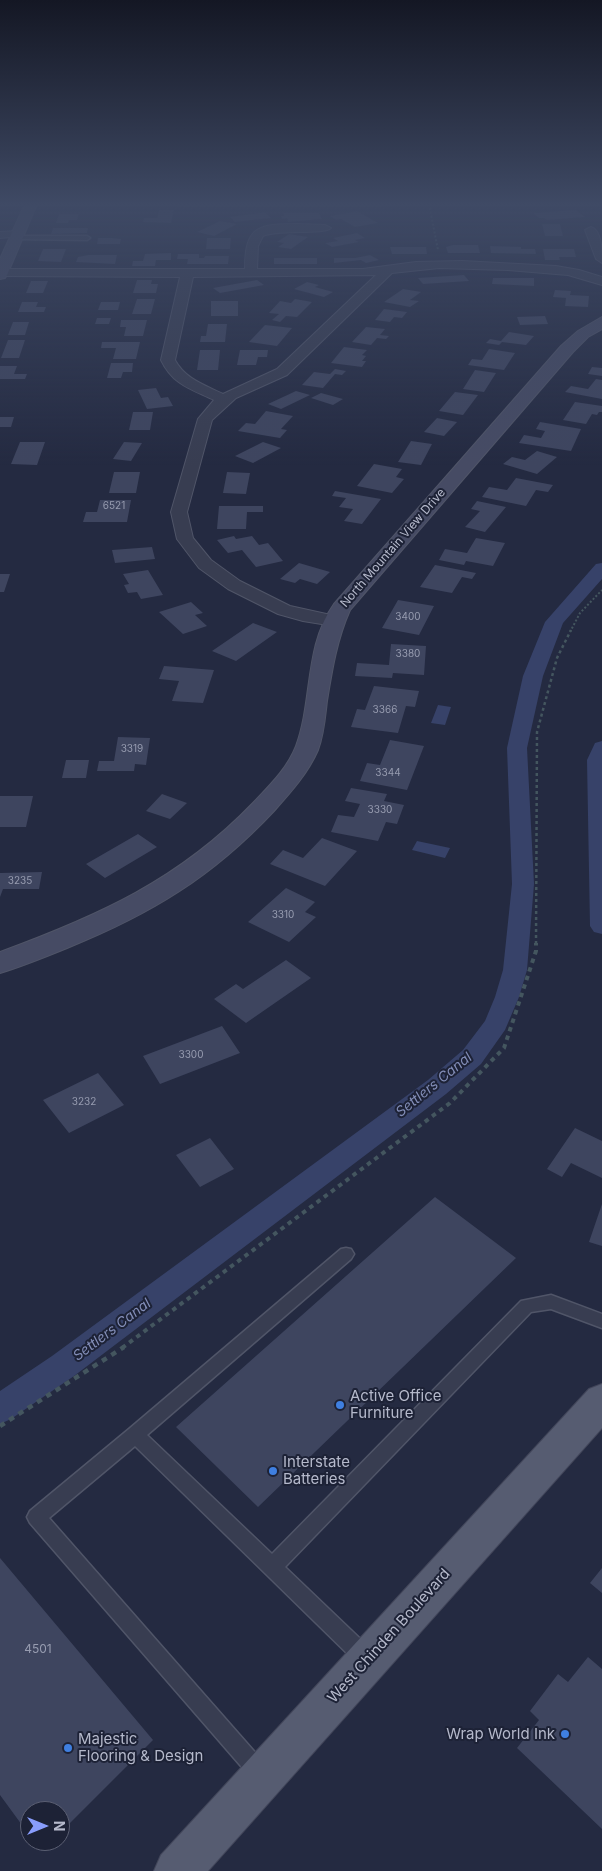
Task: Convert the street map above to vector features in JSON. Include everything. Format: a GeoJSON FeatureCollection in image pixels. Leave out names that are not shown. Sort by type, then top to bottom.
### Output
{"type":"FeatureCollection","features":[{"type":"Feature","properties":{"kind":"main road","name":"West Chinden Boulevard"},"geometry":{"type":"LineString","coordinates":[[177,1871],[602,1401]]}},
{"type":"Feature","properties":{"kind":"street"},"geometry":{"type":"LineString","coordinates":[[183,291],[168,360],[174,372],[188,382],[223,399]]}},
{"type":"Feature","properties":{"kind":"street"},"geometry":{"type":"LineString","coordinates":[[334,620],[303,616],[284,610],[234,585],[205,564],[185,540],[179,512],[206,419],[223,399],[241,389],[282,372],[367,291]]}},
{"type":"Feature","properties":{"kind":"street","name":"North Mountain View Drive"},"geometry":{"type":"LineString","coordinates":[[0,963],[69,938],[122,914],[165,890],[214,856],[257,815],[292,775],[305,753],[312,731],[324,654],[334,620],[341,608],[566,348],[582,334],[602,322]]}},
{"type":"Feature","properties":{"kind":"lane"},"geometry":{"type":"LineString","coordinates":[[263,1776],[36,1517],[346,1254]]}},
{"type":"Feature","properties":{"kind":"lane"},"geometry":{"type":"LineString","coordinates":[[272,1567],[527,1306],[551,1302],[602,1321]]}},
{"type":"Feature","properties":{"kind":"lane"},"geometry":{"type":"LineString","coordinates":[[136,1434],[367,1660]]}},
{"type":"Feature","properties":{"kind":"path"},"geometry":{"type":"LineString","coordinates":[[0,1426],[139,1337],[450,1103],[504,1048],[536,952],[537,732],[557,658],[580,613],[602,590]]}},
{"type":"Feature","properties":{"kind":"water"},"geometry":{"type":"Polygon","coordinates":[[[438,705],[451,707],[445,725],[431,723],[438,705]]]}},
{"type":"Feature","properties":{"kind":"water"},"geometry":{"type":"Polygon","coordinates":[[[417,841],[450,848],[445,858],[412,850],[417,841]]]}},
{"type":"Feature","properties":{"kind":"building"},"geometry":{"type":"Polygon","coordinates":[[[27,291],[44,291],[43,293],[26,293],[27,291]]]}},
{"type":"Feature","properties":{"kind":"building"},"geometry":{"type":"Polygon","coordinates":[[[134,291],[156,291],[156,293],[133,293],[134,291]]]}},
{"type":"Feature","properties":{"kind":"building"},"geometry":{"type":"Polygon","coordinates":[[[303,291],[333,292],[324,297],[303,291]]]}},
{"type":"Feature","properties":{"kind":"building"},"geometry":{"type":"Polygon","coordinates":[[[400,291],[421,292],[410,300],[419,301],[410,307],[384,302],[400,291]]]}},
{"type":"Feature","properties":{"kind":"building"},"geometry":{"type":"Polygon","coordinates":[[[555,291],[571,291],[570,295],[589,296],[588,307],[565,306],[566,298],[553,297],[555,291]]]}},
{"type":"Feature","properties":{"kind":"building"},"geometry":{"type":"Polygon","coordinates":[[[137,299],[155,299],[151,314],[132,314],[137,299]]]}},
{"type":"Feature","properties":{"kind":"building"},"geometry":{"type":"Polygon","coordinates":[[[295,299],[312,302],[297,317],[286,316],[280,322],[272,320],[279,314],[269,313],[280,301],[291,303],[295,299]]]}},
{"type":"Feature","properties":{"kind":"building"},"geometry":{"type":"Polygon","coordinates":[[[211,301],[238,301],[238,316],[211,316],[211,301]]]}},
{"type":"Feature","properties":{"kind":"building"},"geometry":{"type":"Polygon","coordinates":[[[22,302],[38,302],[36,307],[46,307],[44,312],[18,312],[22,302]]]}},
{"type":"Feature","properties":{"kind":"building"},"geometry":{"type":"Polygon","coordinates":[[[101,302],[120,302],[118,310],[98,310],[101,302]]]}},
{"type":"Feature","properties":{"kind":"building"},"geometry":{"type":"Polygon","coordinates":[[[384,309],[407,312],[402,318],[394,317],[390,322],[375,320],[384,309]]]}},
{"type":"Feature","properties":{"kind":"building"},"geometry":{"type":"Polygon","coordinates":[[[545,316],[548,324],[520,325],[517,317],[545,316]]]}},
{"type":"Feature","properties":{"kind":"building"},"geometry":{"type":"Polygon","coordinates":[[[97,318],[111,318],[109,324],[95,324],[97,318]]]}},
{"type":"Feature","properties":{"kind":"building"},"geometry":{"type":"Polygon","coordinates":[[[121,320],[147,320],[143,336],[124,336],[126,327],[120,327],[121,320]]]}},
{"type":"Feature","properties":{"kind":"building"},"geometry":{"type":"Polygon","coordinates":[[[13,322],[29,322],[25,335],[8,335],[13,322]]]}},
{"type":"Feature","properties":{"kind":"building"},"geometry":{"type":"Polygon","coordinates":[[[208,324],[227,324],[225,342],[200,342],[201,336],[206,336],[208,324]]]}},
{"type":"Feature","properties":{"kind":"building"},"geometry":{"type":"Polygon","coordinates":[[[265,325],[292,328],[277,346],[249,342],[265,325]]]}},
{"type":"Feature","properties":{"kind":"building"},"geometry":{"type":"Polygon","coordinates":[[[366,327],[385,329],[380,335],[389,336],[386,339],[377,338],[371,345],[352,342],[366,327]]]}},
{"type":"Feature","properties":{"kind":"building"},"geometry":{"type":"Polygon","coordinates":[[[509,332],[534,336],[526,345],[502,342],[499,345],[486,343],[490,339],[501,341],[509,332]]]}},
{"type":"Feature","properties":{"kind":"building"},"geometry":{"type":"Polygon","coordinates":[[[8,340],[25,340],[19,358],[1,358],[8,340]]]}},
{"type":"Feature","properties":{"kind":"building"},"geometry":{"type":"Polygon","coordinates":[[[102,342],[140,342],[136,359],[113,359],[116,348],[101,348],[102,342]]]}},
{"type":"Feature","properties":{"kind":"building"},"geometry":{"type":"Polygon","coordinates":[[[344,347],[367,350],[362,355],[366,356],[362,361],[366,361],[362,367],[331,363],[344,347]]]}},
{"type":"Feature","properties":{"kind":"building"},"geometry":{"type":"Polygon","coordinates":[[[489,349],[515,353],[504,370],[468,365],[472,359],[482,360],[489,349]]]}},
{"type":"Feature","properties":{"kind":"building"},"geometry":{"type":"Polygon","coordinates":[[[200,350],[220,350],[218,370],[197,370],[200,350]]]}},
{"type":"Feature","properties":{"kind":"building"},"geometry":{"type":"Polygon","coordinates":[[[240,350],[268,350],[267,357],[258,357],[256,365],[237,365],[240,350]]]}},
{"type":"Feature","properties":{"kind":"building"},"geometry":{"type":"Polygon","coordinates":[[[111,363],[133,363],[132,372],[123,372],[121,378],[107,378],[111,363]]]}},
{"type":"Feature","properties":{"kind":"building"},"geometry":{"type":"Polygon","coordinates":[[[0,366],[17,366],[14,374],[27,374],[25,379],[0,379],[0,366]]]}},
{"type":"Feature","properties":{"kind":"building"},"geometry":{"type":"Polygon","coordinates":[[[592,367],[602,368],[602,376],[588,374],[592,367]]]}},
{"type":"Feature","properties":{"kind":"building"},"geometry":{"type":"Polygon","coordinates":[[[335,369],[346,371],[342,375],[335,374],[323,388],[302,385],[314,372],[330,374],[335,369]]]}},
{"type":"Feature","properties":{"kind":"building"},"geometry":{"type":"Polygon","coordinates":[[[475,370],[496,373],[484,392],[463,389],[475,370]]]}},
{"type":"Feature","properties":{"kind":"building"},"geometry":{"type":"Polygon","coordinates":[[[596,379],[602,380],[602,399],[565,392],[571,386],[588,389],[596,379]]]}},
{"type":"Feature","properties":{"kind":"building"},"geometry":{"type":"Polygon","coordinates":[[[156,388],[161,398],[168,397],[173,406],[147,409],[138,390],[156,388]]]}},
{"type":"Feature","properties":{"kind":"building"},"geometry":{"type":"Polygon","coordinates":[[[296,391],[310,395],[281,409],[268,404],[296,391]]]}},
{"type":"Feature","properties":{"kind":"building"},"geometry":{"type":"Polygon","coordinates":[[[455,392],[478,395],[463,415],[439,411],[455,392]]]}},
{"type":"Feature","properties":{"kind":"building"},"geometry":{"type":"Polygon","coordinates":[[[321,393],[343,399],[333,405],[311,398],[321,393]]]}},
{"type":"Feature","properties":{"kind":"building"},"geometry":{"type":"Polygon","coordinates":[[[575,402],[602,406],[602,412],[599,412],[597,415],[592,414],[586,424],[563,420],[575,402]]]}},
{"type":"Feature","properties":{"kind":"building"},"geometry":{"type":"Polygon","coordinates":[[[266,411],[293,416],[281,429],[287,430],[280,438],[238,431],[246,423],[255,424],[266,411]]]}},
{"type":"Feature","properties":{"kind":"building"},"geometry":{"type":"Polygon","coordinates":[[[133,412],[153,412],[150,430],[129,430],[133,412]]]}},
{"type":"Feature","properties":{"kind":"building"},"geometry":{"type":"Polygon","coordinates":[[[0,417],[14,417],[11,427],[0,427],[0,417]]]}},
{"type":"Feature","properties":{"kind":"building"},"geometry":{"type":"Polygon","coordinates":[[[437,418],[457,422],[444,436],[424,432],[437,418]]]}},
{"type":"Feature","properties":{"kind":"building"},"geometry":{"type":"Polygon","coordinates":[[[540,422],[581,429],[571,451],[519,443],[524,435],[541,438],[545,431],[536,429],[540,422]]]}},
{"type":"Feature","properties":{"kind":"building"},"geometry":{"type":"Polygon","coordinates":[[[411,441],[432,444],[421,465],[398,462],[411,441]]]}},
{"type":"Feature","properties":{"kind":"building"},"geometry":{"type":"Polygon","coordinates":[[[20,442],[45,442],[37,465],[11,464],[20,442]]]}},
{"type":"Feature","properties":{"kind":"building"},"geometry":{"type":"Polygon","coordinates":[[[124,442],[142,443],[131,461],[113,459],[124,442]]]}},
{"type":"Feature","properties":{"kind":"building"},"geometry":{"type":"Polygon","coordinates":[[[263,442],[281,448],[253,463],[235,456],[263,442]]]}},
{"type":"Feature","properties":{"kind":"building"},"geometry":{"type":"Polygon","coordinates":[[[537,451],[557,457],[537,474],[503,464],[512,457],[525,460],[537,451]]]}},
{"type":"Feature","properties":{"kind":"building"},"geometry":{"type":"Polygon","coordinates":[[[374,464],[402,469],[396,477],[404,479],[392,493],[357,486],[374,464]]]}},
{"type":"Feature","properties":{"kind":"building"},"geometry":{"type":"Polygon","coordinates":[[[114,472],[140,472],[136,493],[109,493],[114,472]]]}},
{"type":"Feature","properties":{"kind":"building"},"geometry":{"type":"Polygon","coordinates":[[[227,472],[250,473],[246,494],[223,493],[227,472]]]}},
{"type":"Feature","properties":{"kind":"building"},"geometry":{"type":"Polygon","coordinates":[[[516,478],[553,485],[548,492],[536,490],[526,506],[482,497],[489,487],[507,490],[516,478]]]}},
{"type":"Feature","properties":{"kind":"building"},"geometry":{"type":"Polygon","coordinates":[[[335,491],[381,499],[362,524],[344,521],[353,509],[339,507],[346,498],[332,496],[335,491]]]}},
{"type":"Feature","properties":{"kind":"building"},"geometry":{"type":"Polygon","coordinates":[[[100,500],[131,500],[127,522],[83,522],[86,512],[97,512],[100,500]]]}},
{"type":"Feature","properties":{"kind":"building"},"geometry":{"type":"Polygon","coordinates":[[[477,501],[506,507],[485,532],[465,527],[480,511],[471,509],[477,501]]]}},
{"type":"Feature","properties":{"kind":"building"},"geometry":{"type":"Polygon","coordinates":[[[219,506],[263,506],[263,512],[247,512],[246,529],[217,529],[219,506]]]}},
{"type":"Feature","properties":{"kind":"building"},"geometry":{"type":"Polygon","coordinates":[[[234,536],[236,539],[252,536],[259,545],[268,543],[283,561],[256,567],[242,550],[228,553],[217,540],[234,536]]]}},
{"type":"Feature","properties":{"kind":"building"},"geometry":{"type":"Polygon","coordinates":[[[476,538],[505,543],[493,566],[466,561],[464,565],[439,560],[445,549],[467,553],[476,538]]]}},
{"type":"Feature","properties":{"kind":"building"},"geometry":{"type":"Polygon","coordinates":[[[152,547],[155,559],[115,563],[112,550],[152,547]]]}},
{"type":"Feature","properties":{"kind":"building"},"geometry":{"type":"Polygon","coordinates":[[[299,563],[330,572],[317,584],[300,579],[295,583],[280,579],[299,563]]]}},
{"type":"Feature","properties":{"kind":"building"},"geometry":{"type":"Polygon","coordinates":[[[435,565],[476,573],[472,579],[462,577],[452,593],[420,587],[435,565]]]}},
{"type":"Feature","properties":{"kind":"building"},"geometry":{"type":"Polygon","coordinates":[[[148,570],[163,595],[141,599],[137,592],[128,593],[124,585],[129,584],[123,574],[148,570]]]}},
{"type":"Feature","properties":{"kind":"building"},"geometry":{"type":"Polygon","coordinates":[[[0,574],[10,574],[4,592],[0,592],[0,574]]]}},
{"type":"Feature","properties":{"kind":"building"},"geometry":{"type":"Polygon","coordinates":[[[398,600],[434,606],[419,635],[382,628],[398,600]]]}},
{"type":"Feature","properties":{"kind":"building"},"geometry":{"type":"Polygon","coordinates":[[[191,602],[203,613],[195,615],[207,626],[183,634],[159,612],[191,602]]]}},
{"type":"Feature","properties":{"kind":"building"},"geometry":{"type":"Polygon","coordinates":[[[253,623],[277,632],[236,661],[212,651],[253,623]]]}},
{"type":"Feature","properties":{"kind":"building"},"geometry":{"type":"Polygon","coordinates":[[[391,644],[426,646],[424,675],[393,673],[392,678],[355,676],[357,663],[389,665],[391,644]]]}},
{"type":"Feature","properties":{"kind":"building"},"geometry":{"type":"Polygon","coordinates":[[[164,666],[214,670],[203,703],[172,701],[179,681],[159,679],[164,666]]]}},
{"type":"Feature","properties":{"kind":"building"},"geometry":{"type":"Polygon","coordinates":[[[374,686],[419,691],[415,707],[406,706],[398,733],[351,727],[357,709],[365,710],[374,686]]]}},
{"type":"Feature","properties":{"kind":"building"},"geometry":{"type":"Polygon","coordinates":[[[118,737],[150,738],[146,765],[135,764],[134,771],[97,771],[99,761],[114,761],[118,737]]]}},
{"type":"Feature","properties":{"kind":"building"},"geometry":{"type":"Polygon","coordinates":[[[390,740],[424,746],[407,790],[360,781],[367,763],[380,765],[390,740]]]}},
{"type":"Feature","properties":{"kind":"building"},"geometry":{"type":"Polygon","coordinates":[[[66,760],[89,760],[86,778],[62,778],[66,760]]]}},
{"type":"Feature","properties":{"kind":"building"},"geometry":{"type":"Polygon","coordinates":[[[351,788],[387,794],[384,801],[404,805],[397,824],[386,822],[378,841],[331,832],[338,815],[354,817],[360,804],[345,801],[351,788]]]}},
{"type":"Feature","properties":{"kind":"building"},"geometry":{"type":"Polygon","coordinates":[[[162,794],[187,803],[170,819],[146,811],[162,794]]]}},
{"type":"Feature","properties":{"kind":"building"},"geometry":{"type":"Polygon","coordinates":[[[0,796],[33,796],[26,827],[0,827],[0,796]]]}},
{"type":"Feature","properties":{"kind":"building"},"geometry":{"type":"Polygon","coordinates":[[[138,834],[157,847],[105,878],[86,864],[138,834]]]}},
{"type":"Feature","properties":{"kind":"building"},"geometry":{"type":"Polygon","coordinates":[[[322,838],[357,851],[325,886],[270,864],[283,850],[303,858],[322,838]]]}},
{"type":"Feature","properties":{"kind":"building"},"geometry":{"type":"Polygon","coordinates":[[[42,872],[39,889],[3,889],[0,897],[0,873],[42,872]]]}},
{"type":"Feature","properties":{"kind":"building"},"geometry":{"type":"Polygon","coordinates":[[[286,888],[315,902],[305,912],[316,917],[289,942],[248,922],[286,888]]]}},
{"type":"Feature","properties":{"kind":"building"},"geometry":{"type":"Polygon","coordinates":[[[286,960],[311,978],[246,1023],[214,999],[236,984],[243,989],[286,960]]]}},
{"type":"Feature","properties":{"kind":"building"},"geometry":{"type":"Polygon","coordinates":[[[222,1026],[240,1053],[160,1084],[143,1056],[222,1026]]]}},
{"type":"Feature","properties":{"kind":"building"},"geometry":{"type":"Polygon","coordinates":[[[98,1073],[124,1105],[69,1133],[43,1100],[98,1073]]]}},
{"type":"Feature","properties":{"kind":"building"},"geometry":{"type":"Polygon","coordinates":[[[575,1128],[602,1141],[602,1178],[571,1163],[562,1177],[547,1169],[575,1128]]]}},
{"type":"Feature","properties":{"kind":"building"},"geometry":{"type":"Polygon","coordinates":[[[210,1138],[234,1169],[200,1187],[176,1155],[210,1138]]]}},
{"type":"Feature","properties":{"kind":"building"},"geometry":{"type":"Polygon","coordinates":[[[435,1197],[516,1258],[258,1507],[176,1427],[435,1197]]]}},
{"type":"Feature","properties":{"kind":"building"},"geometry":{"type":"Polygon","coordinates":[[[602,1204],[602,1246],[589,1242],[602,1204]]]}},
{"type":"Feature","properties":{"kind":"building"},"geometry":{"type":"Polygon","coordinates":[[[0,1558],[153,1740],[70,1823],[70,1801],[20,1801],[20,1822],[0,1795],[0,1558]]]}},
{"type":"Feature","properties":{"kind":"building"},"geometry":{"type":"Polygon","coordinates":[[[602,1568],[602,1593],[590,1583],[602,1568]]]}},
{"type":"Feature","properties":{"kind":"building","name":"Wrap World Ink"},"geometry":{"type":"Polygon","coordinates":[[[588,1657],[602,1669],[602,1829],[517,1748],[539,1720],[530,1711],[558,1674],[568,1682],[588,1657]]]}},
{"type":"Feature","properties":{"kind":"waterway","name":"Settlers Canal"},"geometry":{"type":"LineString","coordinates":[[0,1409],[63,1366],[437,1087],[472,1057],[496,1024],[515,970],[523,884],[517,748],[533,676],[554,622],[602,568]]}},
{"type":"Feature","properties":{"kind":"waterway"},"geometry":{"type":"LineString","coordinates":[[602,747],[597,760],[602,926]]}},
{"type":"Feature","properties":{"kind":"place","name":"Active Office Furniture"},"geometry":{"type":"Point","coordinates":[340,1405]}},
{"type":"Feature","properties":{"kind":"place","name":"Interstate Batteries"},"geometry":{"type":"Point","coordinates":[273,1471]}},
{"type":"Feature","properties":{"kind":"place","name":"Wrap World Ink"},"geometry":{"type":"Point","coordinates":[565,1734]}},
{"type":"Feature","properties":{"kind":"place","name":"Majestic Flooring & Design"},"geometry":{"type":"Point","coordinates":[68,1748]}}]}
